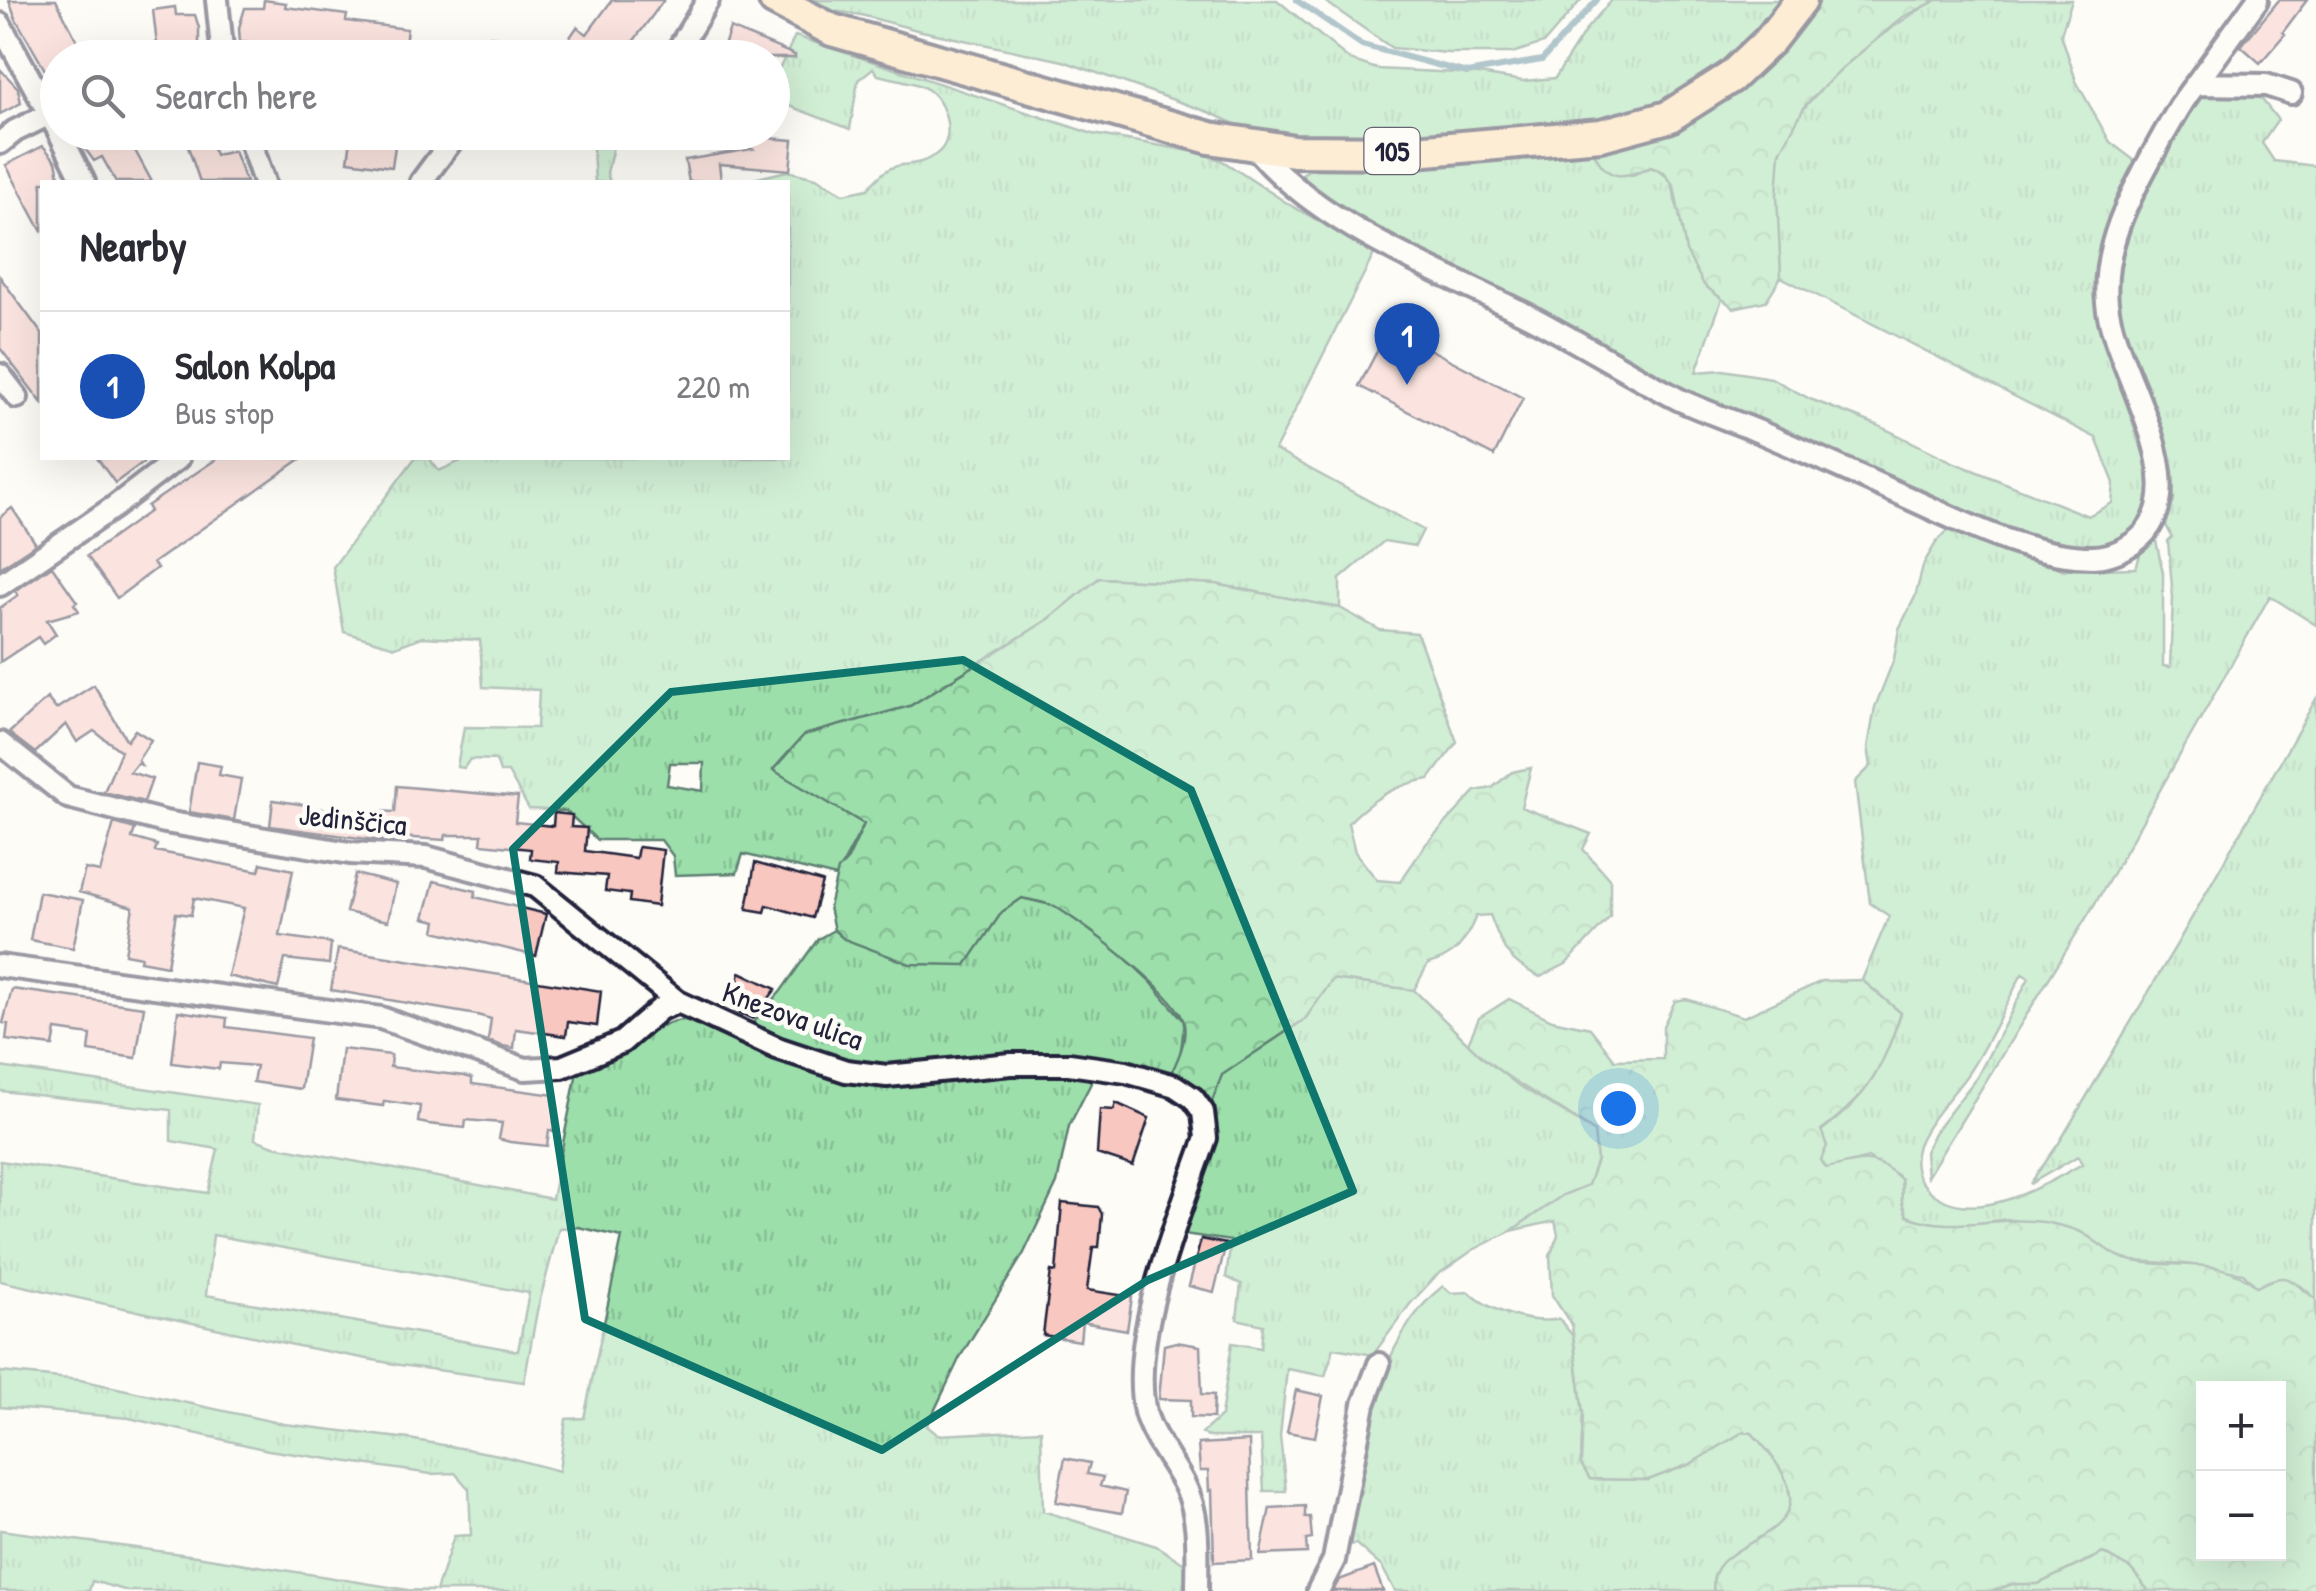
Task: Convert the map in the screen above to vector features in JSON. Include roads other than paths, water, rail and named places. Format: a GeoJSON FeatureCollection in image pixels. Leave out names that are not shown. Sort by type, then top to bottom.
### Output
{"type":"FeatureCollection","features":[{"type":"Feature","properties":{"kind":"main road","name":"105"},"geometry":{"type":"LineString","coordinates":[[775,0],[832,30],[1210,138],[1294,151],[1403,152],[1601,135],[1668,118],[1730,77],[1770,40],[1801,0]]}},
{"type":"Feature","properties":{"kind":"street"},"geometry":{"type":"LineString","coordinates":[[218,0],[222,40]]}},
{"type":"Feature","properties":{"kind":"street"},"geometry":{"type":"LineString","coordinates":[[684,40],[708,0]]}},
{"type":"Feature","properties":{"kind":"street"},"geometry":{"type":"LineString","coordinates":[[1252,145],[1270,166],[1348,222],[1680,400],[1981,529],[2041,549],[2097,557],[2140,540],[2159,507],[2162,486],[2156,452],[2107,305],[2115,237],[2136,181],[2180,102],[2257,0]]}},
{"type":"Feature","properties":{"kind":"street"},"geometry":{"type":"LineString","coordinates":[[0,24],[40,93]]}},
{"type":"Feature","properties":{"kind":"street"},"geometry":{"type":"LineString","coordinates":[[2196,84],[2266,85],[2291,93]]}},
{"type":"Feature","properties":{"kind":"street"},"geometry":{"type":"LineString","coordinates":[[0,143],[15,131],[40,125]]}},
{"type":"Feature","properties":{"kind":"street"},"geometry":{"type":"LineString","coordinates":[[69,150],[83,180]]}},
{"type":"Feature","properties":{"kind":"street"},"geometry":{"type":"LineString","coordinates":[[253,150],[263,180]]}},
{"type":"Feature","properties":{"kind":"street"},"geometry":{"type":"LineString","coordinates":[[422,180],[443,150]]}},
{"type":"Feature","properties":{"kind":"street"},"geometry":{"type":"LineString","coordinates":[[0,375],[17,396]]}},
{"type":"Feature","properties":{"kind":"street"},"geometry":{"type":"LineString","coordinates":[[0,586],[175,460]]}},
{"type":"Feature","properties":{"kind":"street","name":"Jedinščica"},"geometry":{"type":"LineString","coordinates":[[0,742],[68,797],[164,822],[350,852],[426,857],[535,886],[678,1002]]}},
{"type":"Feature","properties":{"kind":"street","name":"Knezova ulica"},"geometry":{"type":"LineString","coordinates":[[0,966],[381,1018],[525,1069],[562,1067],[622,1042],[660,1008],[678,1002],[777,1048],[846,1071],[887,1076],[1011,1064],[1069,1064],[1126,1072],[1175,1086],[1193,1098],[1202,1112],[1206,1138],[1152,1305],[1142,1392],[1146,1416],[1187,1489],[1195,1515],[1198,1591]]}},
{"type":"Feature","properties":{"kind":"street"},"geometry":{"type":"LineString","coordinates":[[1318,1591],[1334,1560],[1364,1404],[1379,1364]]}},
{"type":"Feature","properties":{"kind":"waterway"},"geometry":{"type":"LineString","coordinates":[[1296,0],[1362,45],[1467,73],[1542,60],[1597,0]]}},
{"type":"Feature","properties":{"kind":"place","name":"Salon Kolpa"},"geometry":{"type":"Point","coordinates":[1407,385]}}]}
